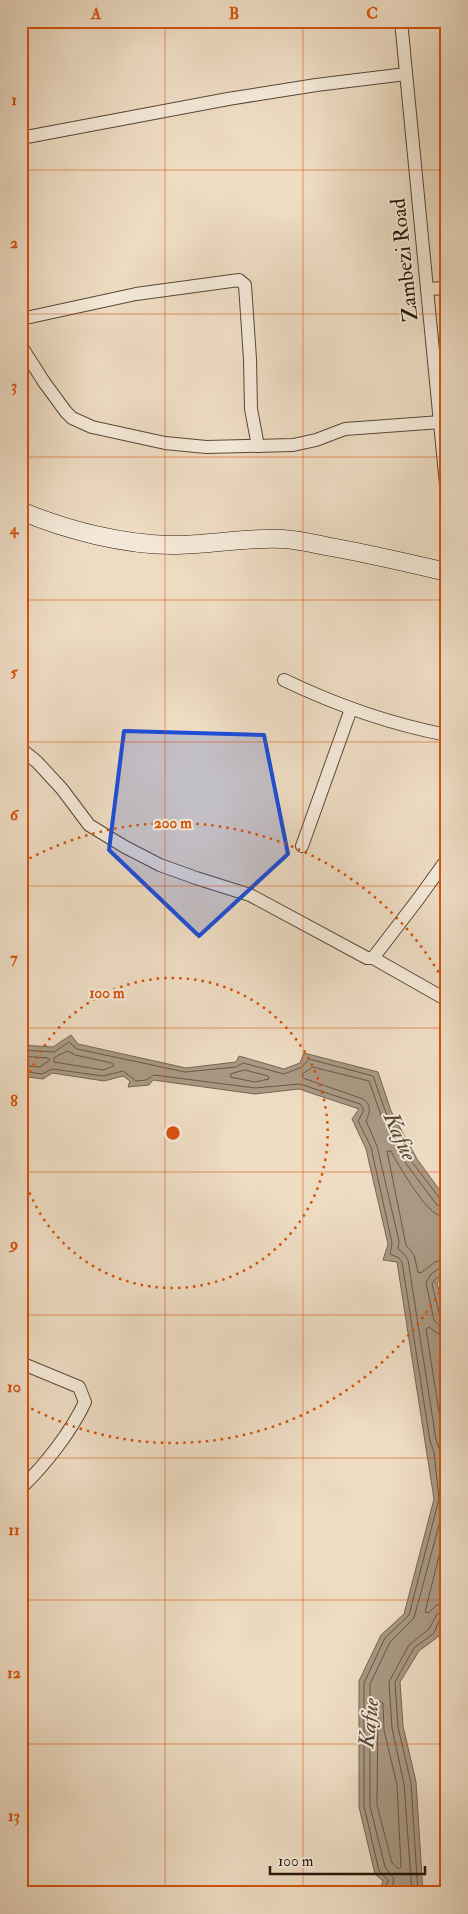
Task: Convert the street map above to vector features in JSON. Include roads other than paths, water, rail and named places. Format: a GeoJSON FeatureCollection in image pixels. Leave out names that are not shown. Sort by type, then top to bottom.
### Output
{"type":"FeatureCollection","features":[{"type":"Feature","properties":{"kind":"street","name":"Zambezi Road"},"geometry":{"type":"LineString","coordinates":[[401,21],[447,495]]}},
{"type":"Feature","properties":{"kind":"street"},"geometry":{"type":"LineString","coordinates":[[21,138],[228,99],[406,74]]}},
{"type":"Feature","properties":{"kind":"street"},"geometry":{"type":"LineString","coordinates":[[21,320],[136,294],[242,281],[245,285],[250,359],[250,409],[258,446]]}},
{"type":"Feature","properties":{"kind":"street"},"geometry":{"type":"LineString","coordinates":[[427,288],[447,288]]}},
{"type":"Feature","properties":{"kind":"street"},"geometry":{"type":"LineString","coordinates":[[21,346],[72,418],[92,427],[165,443],[206,447],[304,443],[345,429],[441,422]]}},
{"type":"Feature","properties":{"kind":"street"},"geometry":{"type":"LineString","coordinates":[[21,511],[37,518],[81,531],[135,541],[170,545],[207,544],[247,539],[285,539],[348,550],[447,572]]}},
{"type":"Feature","properties":{"kind":"street"},"geometry":{"type":"LineString","coordinates":[[284,680],[351,709],[425,731],[447,735]]}},
{"type":"Feature","properties":{"kind":"street"},"geometry":{"type":"LineString","coordinates":[[302,846],[351,709]]}},
{"type":"Feature","properties":{"kind":"street"},"geometry":{"type":"LineString","coordinates":[[21,749],[37,762],[62,789],[89,824],[125,847],[160,865],[250,894],[367,958],[373,958],[447,1000]]}},
{"type":"Feature","properties":{"kind":"street"},"geometry":{"type":"LineString","coordinates":[[373,958],[447,859]]}},
{"type":"Feature","properties":{"kind":"street"},"geometry":{"type":"LineString","coordinates":[[21,1363],[79,1387],[85,1402],[77,1419],[33,1476],[21,1488]]}},
{"type":"Feature","properties":{"kind":"water","name":"Kafue"},"geometry":{"type":"Polygon","coordinates":[[[71,1035],[78,1044],[186,1068],[236,1062],[239,1056],[284,1069],[300,1063],[304,1053],[378,1072],[391,1111],[417,1159],[447,1200],[445,1251],[447,1276],[437,1283],[447,1322],[447,1617],[439,1636],[419,1651],[400,1682],[403,1726],[416,1782],[423,1893],[379,1893],[383,1881],[375,1874],[359,1807],[359,1681],[381,1635],[404,1614],[434,1499],[397,1262],[383,1260],[388,1244],[366,1149],[352,1119],[359,1109],[299,1089],[255,1094],[153,1080],[149,1085],[128,1087],[130,1081],[123,1076],[104,1081],[52,1073],[43,1079],[21,1076],[21,1045],[53,1047],[71,1035]]]}}]}
